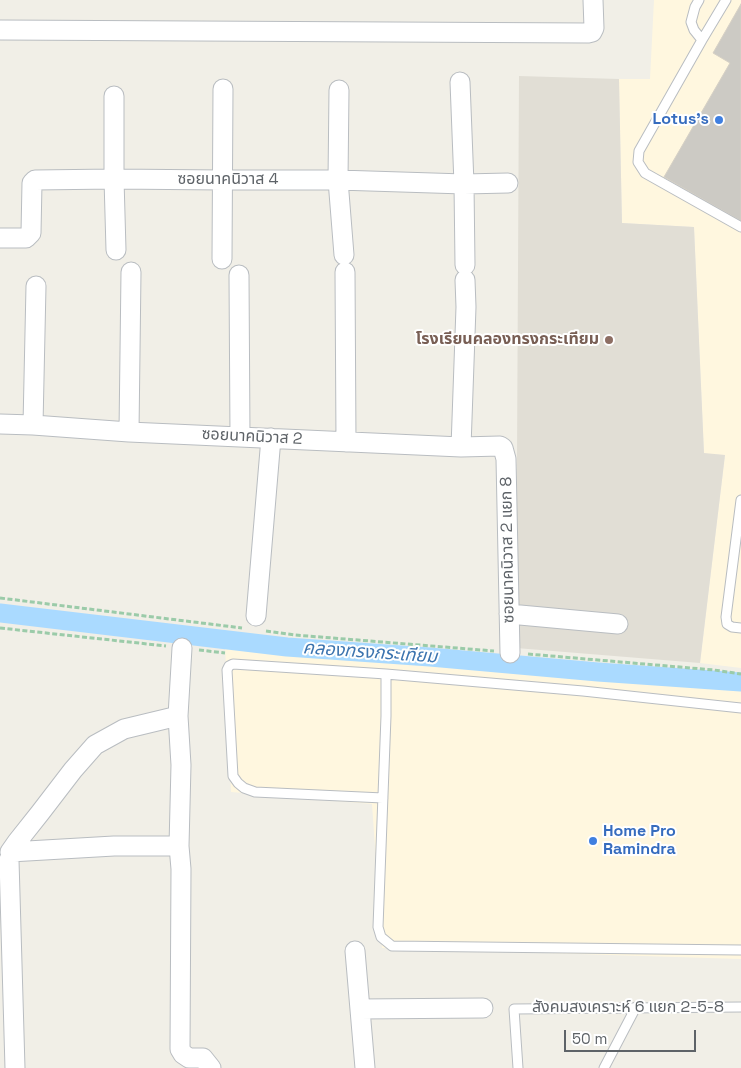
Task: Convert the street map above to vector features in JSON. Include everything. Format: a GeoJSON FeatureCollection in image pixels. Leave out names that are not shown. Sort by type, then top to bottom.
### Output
{"type":"FeatureCollection","features":[{"type":"Feature","properties":{"kind":"street"},"geometry":{"type":"LineString","coordinates":[[0,30],[588,33],[592,32],[594,28],[594,0]]}},
{"type":"Feature","properties":{"kind":"street"},"geometry":{"type":"LineString","coordinates":[[460,82],[466,307],[461,447]]}},
{"type":"Feature","properties":{"kind":"street"},"geometry":{"type":"LineString","coordinates":[[222,259],[224,89]]}},
{"type":"Feature","properties":{"kind":"street"},"geometry":{"type":"LineString","coordinates":[[339,90],[338,180],[344,264],[346,442]]}},
{"type":"Feature","properties":{"kind":"street"},"geometry":{"type":"LineString","coordinates":[[114,96],[116,250]]}},
{"type":"Feature","properties":{"kind":"street","name":"ซอยนาคนิวาส 4"},"geometry":{"type":"LineString","coordinates":[[0,238],[26,238],[30,234],[32,230],[32,183],[34,180],[338,180],[464,184],[508,183]]}},
{"type":"Feature","properties":{"kind":"street"},"geometry":{"type":"LineString","coordinates":[[128,432],[131,272]]}},
{"type":"Feature","properties":{"kind":"street"},"geometry":{"type":"LineString","coordinates":[[239,275],[240,437]]}},
{"type":"Feature","properties":{"kind":"street"},"geometry":{"type":"LineString","coordinates":[[32,425],[36,286]]}},
{"type":"Feature","properties":{"kind":"street","name":"ซอยนาคนิวาส 2"},"geometry":{"type":"LineString","coordinates":[[0,424],[128,432],[461,447],[500,446],[503,448]]}},
{"type":"Feature","properties":{"kind":"street"},"geometry":{"type":"LineString","coordinates":[[256,625],[271,438]]}},
{"type":"Feature","properties":{"kind":"street","name":"ซอยนาคนิวาส 2 แยก 8"},"geometry":{"type":"LineString","coordinates":[[503,448],[506,459],[510,652]]}},
{"type":"Feature","properties":{"kind":"street"},"geometry":{"type":"LineString","coordinates":[[509,614],[618,624]]}},
{"type":"Feature","properties":{"kind":"street"},"geometry":{"type":"LineString","coordinates":[[182,648],[178,716],[181,765],[179,846],[181,869],[180,1049],[189,1058],[203,1058],[211,1068]]}},
{"type":"Feature","properties":{"kind":"street"},"geometry":{"type":"LineString","coordinates":[[178,716],[124,729],[95,745],[73,770],[10,852],[114,846],[179,846]]}},
{"type":"Feature","properties":{"kind":"street"},"geometry":{"type":"LineString","coordinates":[[9,860],[5,911],[6,954],[15,1068]]}},
{"type":"Feature","properties":{"kind":"street"},"geometry":{"type":"LineString","coordinates":[[355,951],[365,1068]]}},
{"type":"Feature","properties":{"kind":"street"},"geometry":{"type":"LineString","coordinates":[[360,1009],[482,1008]]}},
{"type":"Feature","properties":{"kind":"lane"},"geometry":{"type":"LineString","coordinates":[[699,0],[691,22],[694,30],[702,40]]}},
{"type":"Feature","properties":{"kind":"lane"},"geometry":{"type":"LineString","coordinates":[[726,0],[639,151],[638,162],[646,173],[741,227]]}},
{"type":"Feature","properties":{"kind":"lane"},"geometry":{"type":"LineString","coordinates":[[741,500],[726,617],[727,624],[732,627],[741,628]]}},
{"type":"Feature","properties":{"kind":"lane"},"geometry":{"type":"LineString","coordinates":[[383,798],[255,792],[244,788],[238,783],[233,776],[227,670],[229,666],[233,664],[386,674],[583,691],[741,708]]}},
{"type":"Feature","properties":{"kind":"lane"},"geometry":{"type":"LineString","coordinates":[[386,674],[378,927],[381,937],[392,946],[741,950]]}},
{"type":"Feature","properties":{"kind":"lane"},"geometry":{"type":"LineString","coordinates":[[604,1068],[636,1007]]}},
{"type":"Feature","properties":{"kind":"lane","name":"สังคมสงเคราะห์ 6 แยก 2-5-8"},"geometry":{"type":"LineString","coordinates":[[518,1068],[514,1009],[741,1007]]}},
{"type":"Feature","properties":{"kind":"path"},"geometry":{"type":"LineString","coordinates":[[0,598],[256,625],[305,636],[510,652],[741,674]]}},
{"type":"Feature","properties":{"kind":"shaded area"},"geometry":{"type":"Polygon","coordinates":[[[654,0],[741,0],[741,668],[700,663],[725,455],[704,454],[694,227],[622,223],[619,79],[650,79],[654,0]]]}},
{"type":"Feature","properties":{"kind":"shaded area","name":"โรงเรียนคลองทรงกระเทียม"},"geometry":{"type":"Polygon","coordinates":[[[519,76],[619,79],[622,223],[694,227],[704,453],[725,455],[700,663],[516,648],[519,76]]]}},
{"type":"Feature","properties":{"kind":"shaded area"},"geometry":{"type":"Polygon","coordinates":[[[225,645],[741,690],[741,959],[382,948],[372,804],[231,792],[225,645]]]}},
{"type":"Feature","properties":{"kind":"building","name":"Lotus's"},"geometry":{"type":"Polygon","coordinates":[[[741,4],[741,221],[664,177],[730,63],[713,53],[741,4]]]}},
{"type":"Feature","properties":{"kind":"waterway","name":"คลองทรงกระเทียม"},"geometry":{"type":"LineString","coordinates":[[0,613],[287,647],[741,682]]}},
{"type":"Feature","properties":{"kind":"place","name":"Lotus's"},"geometry":{"type":"Point","coordinates":[719,120]}},
{"type":"Feature","properties":{"kind":"place","name":"โรงเรียนคลองทรงกระเทียม"},"geometry":{"type":"Point","coordinates":[609,340]}},
{"type":"Feature","properties":{"kind":"place","name":"Home Pro Ramindra"},"geometry":{"type":"Point","coordinates":[593,841]}}]}
